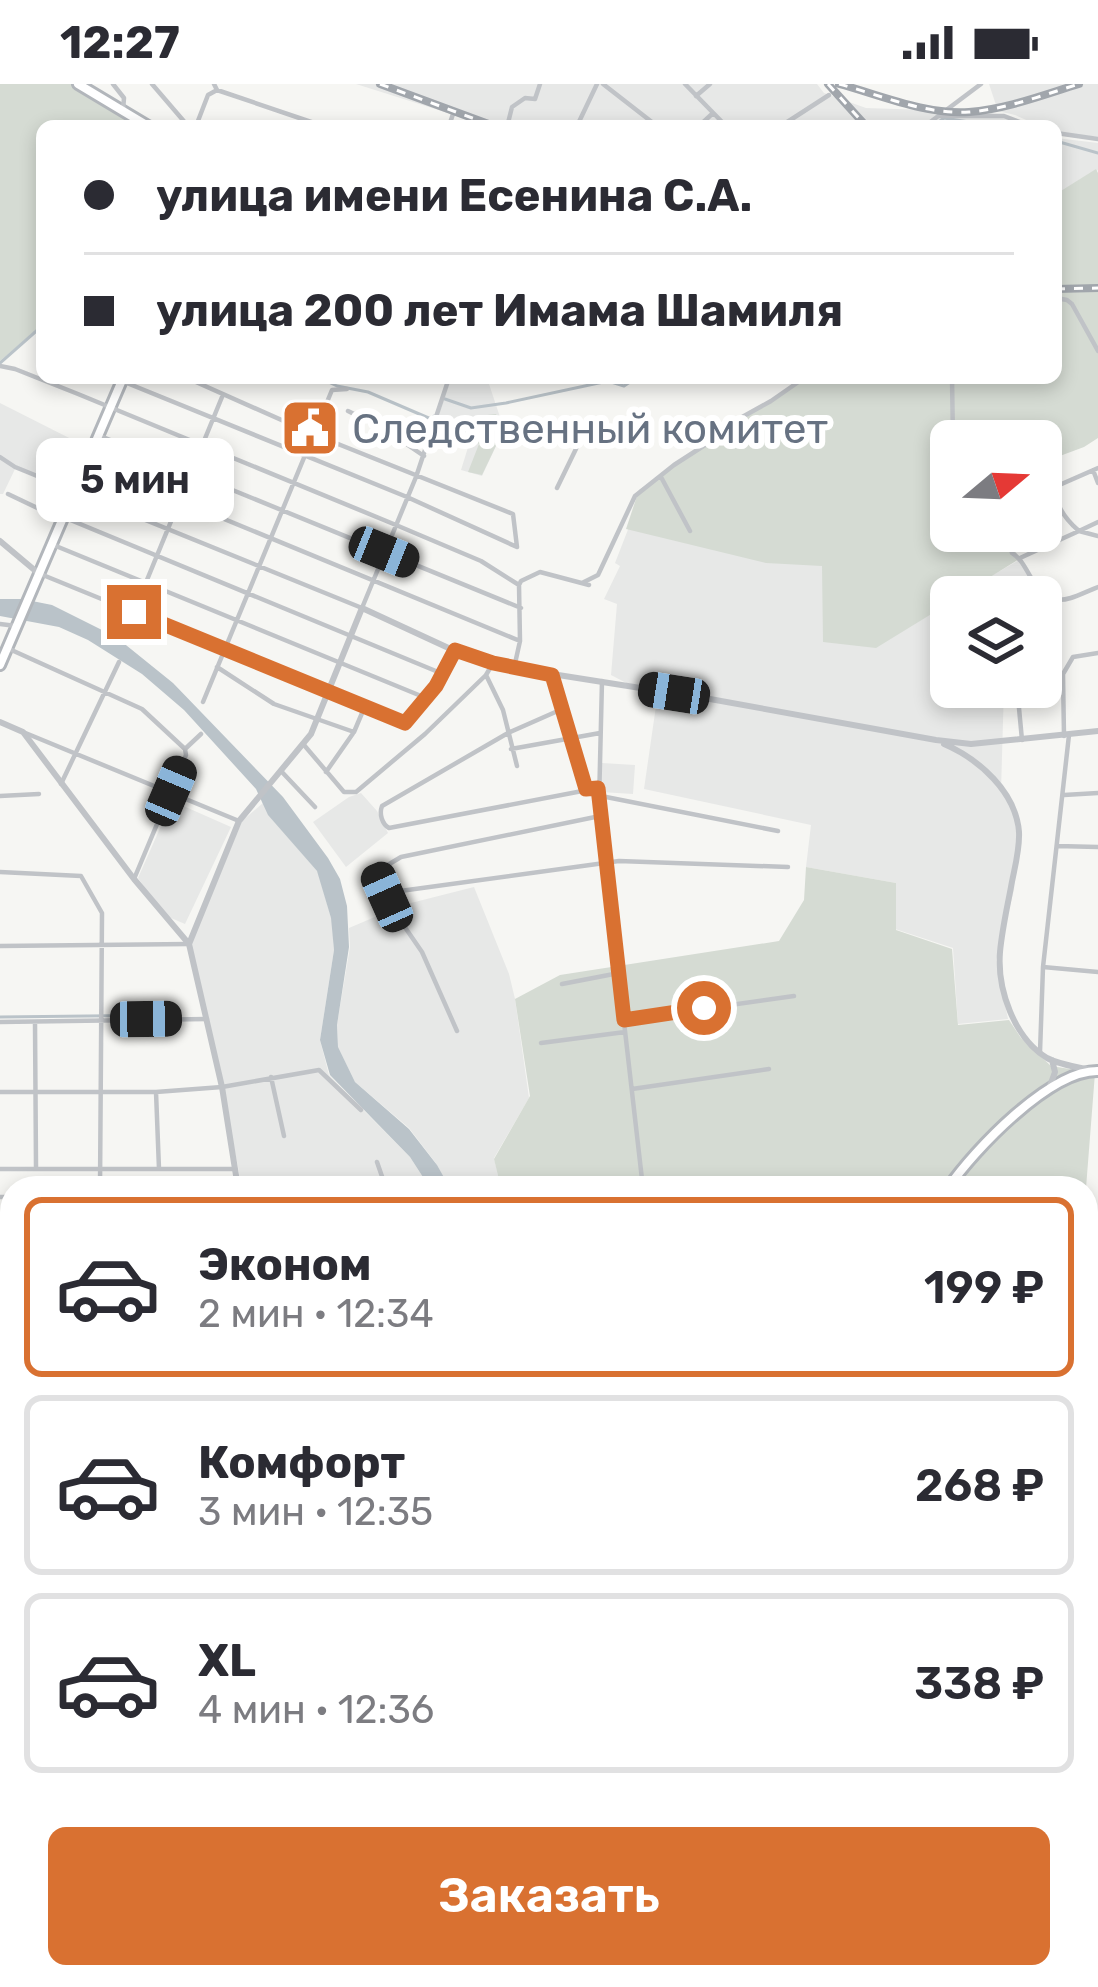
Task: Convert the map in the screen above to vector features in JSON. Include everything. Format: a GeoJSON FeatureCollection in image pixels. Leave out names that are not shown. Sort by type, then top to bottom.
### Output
{"type":"FeatureCollection","features":[{"type":"Feature","properties":{"kind":"main road"},"geometry":{"type":"LineString","coordinates":[[78,84],[136,120]]}},
{"type":"Feature","properties":{"kind":"main road"},"geometry":{"type":"LineString","coordinates":[[0,665],[121,384]]}},
{"type":"Feature","properties":{"kind":"main road"},"geometry":{"type":"LineString","coordinates":[[956,1176],[988,1139],[1048,1090],[1095,1070]]}},
{"type":"Feature","properties":{"kind":"street"},"geometry":{"type":"LineString","coordinates":[[113,84],[124,98],[122,111]]}},
{"type":"Feature","properties":{"kind":"street"},"geometry":{"type":"LineString","coordinates":[[152,84],[186,120]]}},
{"type":"Feature","properties":{"kind":"street"},"geometry":{"type":"LineString","coordinates":[[509,120],[512,107],[525,98],[536,99],[540,84]]}},
{"type":"Feature","properties":{"kind":"street"},"geometry":{"type":"LineString","coordinates":[[580,120],[600,84],[649,120]]}},
{"type":"Feature","properties":{"kind":"street"},"geometry":{"type":"LineString","coordinates":[[685,84],[719,120]]}},
{"type":"Feature","properties":{"kind":"street"},"geometry":{"type":"LineString","coordinates":[[696,96],[710,84]]}},
{"type":"Feature","properties":{"kind":"street"},"geometry":{"type":"LineString","coordinates":[[933,120],[981,84]]}},
{"type":"Feature","properties":{"kind":"street"},"geometry":{"type":"LineString","coordinates":[[195,120],[216,87],[307,120]]}},
{"type":"Feature","properties":{"kind":"street"},"geometry":{"type":"LineString","coordinates":[[790,120],[829,95]]}},
{"type":"Feature","properties":{"kind":"street"},"geometry":{"type":"LineString","coordinates":[[451,120],[453,114]]}},
{"type":"Feature","properties":{"kind":"street"},"geometry":{"type":"LineString","coordinates":[[706,120],[712,114]]}},
{"type":"Feature","properties":{"kind":"street"},"geometry":{"type":"LineString","coordinates":[[938,116],[1014,120]]}},
{"type":"Feature","properties":{"kind":"street"},"geometry":{"type":"LineString","coordinates":[[1062,134],[1098,139]]}},
{"type":"Feature","properties":{"kind":"street"},"geometry":{"type":"LineString","coordinates":[[1062,299],[1072,304],[1098,351]]}},
{"type":"Feature","properties":{"kind":"street"},"geometry":{"type":"LineString","coordinates":[[0,367],[36,377]]}},
{"type":"Feature","properties":{"kind":"street"},"geometry":{"type":"LineString","coordinates":[[52,384],[396,524],[481,561],[519,585]]}},
{"type":"Feature","properties":{"kind":"street"},"geometry":{"type":"LineString","coordinates":[[135,384],[517,547],[513,514],[199,384]]}},
{"type":"Feature","properties":{"kind":"street"},"geometry":{"type":"LineString","coordinates":[[189,944],[239,821],[304,746],[416,477],[446,384]]}},
{"type":"Feature","properties":{"kind":"street"},"geometry":{"type":"LineString","coordinates":[[514,668],[520,641],[521,581],[540,572],[585,584],[598,575],[633,500],[735,421],[795,384]]}},
{"type":"Feature","properties":{"kind":"street"},"geometry":{"type":"LineString","coordinates":[[952,384],[953,420]]}},
{"type":"Feature","properties":{"kind":"street"},"geometry":{"type":"LineString","coordinates":[[203,702],[332,390],[347,389]]}},
{"type":"Feature","properties":{"kind":"street"},"geometry":{"type":"LineString","coordinates":[[124,636],[222,395]]}},
{"type":"Feature","properties":{"kind":"street"},"geometry":{"type":"LineString","coordinates":[[348,411],[424,456]]}},
{"type":"Feature","properties":{"kind":"street"},"geometry":{"type":"LineString","coordinates":[[557,488],[590,421]]}},
{"type":"Feature","properties":{"kind":"street"},"geometry":{"type":"LineString","coordinates":[[98,435],[521,608]]}},
{"type":"Feature","properties":{"kind":"street"},"geometry":{"type":"LineString","coordinates":[[0,457],[493,663],[971,744],[1098,730]]}},
{"type":"Feature","properties":{"kind":"street"},"geometry":{"type":"LineString","coordinates":[[86,462],[520,641]]}},
{"type":"Feature","properties":{"kind":"street"},"geometry":{"type":"LineString","coordinates":[[1062,484],[1095,469],[1098,483]]}},
{"type":"Feature","properties":{"kind":"street"},"geometry":{"type":"LineString","coordinates":[[661,477],[690,531]]}},
{"type":"Feature","properties":{"kind":"street"},"geometry":{"type":"LineString","coordinates":[[8,494],[443,674]]}},
{"type":"Feature","properties":{"kind":"street"},"geometry":{"type":"LineString","coordinates":[[1062,510],[1079,531],[1098,536]]}},
{"type":"Feature","properties":{"kind":"street"},"geometry":{"type":"LineString","coordinates":[[1020,558],[1098,522]]}},
{"type":"Feature","properties":{"kind":"street"},"geometry":{"type":"LineString","coordinates":[[1066,536],[1070,523]]}},
{"type":"Feature","properties":{"kind":"street"},"geometry":{"type":"LineString","coordinates":[[0,542],[38,573],[405,723],[443,674],[455,650]]}},
{"type":"Feature","properties":{"kind":"street"},"geometry":{"type":"LineString","coordinates":[[51,544],[426,698]]}},
{"type":"Feature","properties":{"kind":"street"},"geometry":{"type":"LineString","coordinates":[[1012,552],[1048,598],[1062,602],[1098,587]]}},
{"type":"Feature","properties":{"kind":"street"},"geometry":{"type":"LineString","coordinates":[[0,623],[17,624]]}},
{"type":"Feature","properties":{"kind":"street"},"geometry":{"type":"LineString","coordinates":[[7,648],[142,709],[185,749],[134,879]]}},
{"type":"Feature","properties":{"kind":"street"},"geometry":{"type":"LineString","coordinates":[[1040,1052],[1043,967],[1064,795],[1063,676],[1072,657],[1098,656]]}},
{"type":"Feature","properties":{"kind":"street"},"geometry":{"type":"LineString","coordinates":[[61,784],[119,662]]}},
{"type":"Feature","properties":{"kind":"street"},"geometry":{"type":"LineString","coordinates":[[304,746],[344,792],[364,789],[486,675],[493,663]]}},
{"type":"Feature","properties":{"kind":"street"},"geometry":{"type":"LineString","coordinates":[[217,667],[274,704],[354,732]]}},
{"type":"Feature","properties":{"kind":"street"},"geometry":{"type":"LineString","coordinates":[[486,675],[503,710],[517,766]]}},
{"type":"Feature","properties":{"kind":"street"},"geometry":{"type":"LineString","coordinates":[[552,675],[586,789]]}},
{"type":"Feature","properties":{"kind":"street"},"geometry":{"type":"LineString","coordinates":[[602,681],[599,792],[642,1176]]}},
{"type":"Feature","properties":{"kind":"street"},"geometry":{"type":"LineString","coordinates":[[326,772],[354,732],[365,706]]}},
{"type":"Feature","properties":{"kind":"street"},"geometry":{"type":"LineString","coordinates":[[1019,708],[1022,740]]}},
{"type":"Feature","properties":{"kind":"street"},"geometry":{"type":"LineString","coordinates":[[560,710],[508,733],[382,806],[385,826],[525,804],[586,789],[778,831]]}},
{"type":"Feature","properties":{"kind":"street"},"geometry":{"type":"LineString","coordinates":[[0,722],[239,821]]}},
{"type":"Feature","properties":{"kind":"street"},"geometry":{"type":"LineString","coordinates":[[23,732],[189,944],[237,1176]]}},
{"type":"Feature","properties":{"kind":"street"},"geometry":{"type":"LineString","coordinates":[[512,749],[600,733]]}},
{"type":"Feature","properties":{"kind":"street"},"geometry":{"type":"LineString","coordinates":[[185,749],[201,734]]}},
{"type":"Feature","properties":{"kind":"street"},"geometry":{"type":"LineString","coordinates":[[935,740],[962,753],[991,776],[1016,815],[1020,837],[1000,963],[1013,1019],[1052,1060],[1095,1070]]}},
{"type":"Feature","properties":{"kind":"street"},"geometry":{"type":"LineString","coordinates":[[279,774],[315,807]]}},
{"type":"Feature","properties":{"kind":"street"},"geometry":{"type":"LineString","coordinates":[[0,796],[39,794]]}},
{"type":"Feature","properties":{"kind":"street"},"geometry":{"type":"LineString","coordinates":[[1064,795],[1098,794]]}},
{"type":"Feature","properties":{"kind":"street"},"geometry":{"type":"LineString","coordinates":[[457,1030],[422,952],[376,872],[401,857],[601,816]]}},
{"type":"Feature","properties":{"kind":"street"},"geometry":{"type":"LineString","coordinates":[[1057,847],[1098,848]]}},
{"type":"Feature","properties":{"kind":"street"},"geometry":{"type":"LineString","coordinates":[[387,897],[393,892],[606,863],[788,867]]}},
{"type":"Feature","properties":{"kind":"street"},"geometry":{"type":"LineString","coordinates":[[0,872],[81,876],[102,913],[100,1176]]}},
{"type":"Feature","properties":{"kind":"street"},"geometry":{"type":"LineString","coordinates":[[0,946],[189,944]]}},
{"type":"Feature","properties":{"kind":"street"},"geometry":{"type":"LineString","coordinates":[[1043,967],[1098,971]]}},
{"type":"Feature","properties":{"kind":"street"},"geometry":{"type":"LineString","coordinates":[[562,984],[619,973]]}},
{"type":"Feature","properties":{"kind":"street"},"geometry":{"type":"LineString","coordinates":[[624,1020],[794,996]]}},
{"type":"Feature","properties":{"kind":"street"},"geometry":{"type":"LineString","coordinates":[[0,1022],[207,1019]]}},
{"type":"Feature","properties":{"kind":"street"},"geometry":{"type":"LineString","coordinates":[[35,1023],[36,1169]]}},
{"type":"Feature","properties":{"kind":"street"},"geometry":{"type":"LineString","coordinates":[[542,1043],[626,1032]]}},
{"type":"Feature","properties":{"kind":"street"},"geometry":{"type":"LineString","coordinates":[[1048,1090],[1055,1072],[1052,1060]]}},
{"type":"Feature","properties":{"kind":"street"},"geometry":{"type":"LineString","coordinates":[[632,1089],[769,1069]]}},
{"type":"Feature","properties":{"kind":"street"},"geometry":{"type":"LineString","coordinates":[[0,1092],[156,1092],[222,1087],[319,1070],[361,1111]]}},
{"type":"Feature","properties":{"kind":"street"},"geometry":{"type":"LineString","coordinates":[[271,1077],[284,1136]]}},
{"type":"Feature","properties":{"kind":"street"},"geometry":{"type":"LineString","coordinates":[[156,1092],[159,1169]]}},
{"type":"Feature","properties":{"kind":"street"},"geometry":{"type":"LineString","coordinates":[[377,1162],[382,1176]]}},
{"type":"Feature","properties":{"kind":"street"},"geometry":{"type":"LineString","coordinates":[[0,1169],[237,1168]]}},
{"type":"Feature","properties":{"kind":"shaded area"},"geometry":{"type":"Polygon","coordinates":[[[0,84],[79,84],[139,120],[36,120],[36,330],[0,361],[0,84]]]}},
{"type":"Feature","properties":{"kind":"shaded area"},"geometry":{"type":"Polygon","coordinates":[[[356,84],[817,84],[824,93],[866,108],[989,112],[1010,120],[470,120],[356,84]]]}},
{"type":"Feature","properties":{"kind":"shaded area"},"geometry":{"type":"Polygon","coordinates":[[[989,84],[1098,84],[1098,137],[1062,133],[1062,120],[1026,120],[998,111],[989,84]]]}},
{"type":"Feature","properties":{"kind":"shaded area"},"geometry":{"type":"Polygon","coordinates":[[[1062,139],[1098,143],[1098,170],[1062,197],[1062,139]]]}},
{"type":"Feature","properties":{"kind":"shaded area"},"geometry":{"type":"Polygon","coordinates":[[[1096,169],[1098,438],[1062,455],[1062,420],[930,420],[930,552],[1016,552],[1021,558],[992,576],[930,576],[930,615],[876,648],[823,642],[822,566],[766,563],[626,529],[639,490],[795,384],[1062,384],[1062,190],[1096,169]]]}},
{"type":"Feature","properties":{"kind":"shaded area"},"geometry":{"type":"Polygon","coordinates":[[[449,384],[489,384],[504,429],[482,476],[461,470],[470,441],[436,424],[449,384]]]}},
{"type":"Feature","properties":{"kind":"shaded area"},"geometry":{"type":"Polygon","coordinates":[[[0,403],[87,447],[70,489],[16,467],[0,494],[0,403]]]}},
{"type":"Feature","properties":{"kind":"shaded area"},"geometry":{"type":"Polygon","coordinates":[[[496,414],[504,429],[482,475],[468,472],[479,444],[467,436],[478,416],[496,414]]]}},
{"type":"Feature","properties":{"kind":"shaded area"},"geometry":{"type":"Polygon","coordinates":[[[629,527],[824,561],[930,593],[930,708],[1003,708],[1001,791],[1013,809],[1018,847],[1014,890],[996,960],[1008,1019],[958,1024],[953,948],[895,929],[896,883],[806,867],[811,825],[644,789],[657,699],[611,675],[617,604],[604,599],[620,566],[615,563],[629,527]]]}},
{"type":"Feature","properties":{"kind":"shaded area"},"geometry":{"type":"Polygon","coordinates":[[[1021,559],[1028,576],[991,576],[1021,559]]]}},
{"type":"Feature","properties":{"kind":"shaded area"},"geometry":{"type":"Polygon","coordinates":[[[0,599],[22,599],[52,605],[116,637],[173,683],[283,797],[328,858],[347,906],[349,947],[338,1047],[355,1082],[409,1129],[443,1176],[422,1176],[410,1157],[330,1075],[320,1040],[334,950],[331,918],[317,871],[268,815],[256,789],[184,710],[142,674],[59,627],[0,616],[0,599]]]}},
{"type":"Feature","properties":{"kind":"shaded area"},"geometry":{"type":"Polygon","coordinates":[[[602,763],[635,765],[633,794],[601,792],[602,763]]]}},
{"type":"Feature","properties":{"kind":"shaded area"},"geometry":{"type":"Polygon","coordinates":[[[361,793],[388,833],[346,867],[313,822],[361,793]]]}},
{"type":"Feature","properties":{"kind":"shaded area"},"geometry":{"type":"Polygon","coordinates":[[[172,801],[231,827],[185,924],[164,915],[138,878],[172,801]]]}},
{"type":"Feature","properties":{"kind":"shaded area"},"geometry":{"type":"Polygon","coordinates":[[[263,803],[318,872],[332,921],[334,950],[320,1040],[329,1075],[410,1157],[422,1176],[239,1176],[190,947],[242,821],[263,803]]]}},
{"type":"Feature","properties":{"kind":"shaded area"},"geometry":{"type":"Polygon","coordinates":[[[806,867],[896,883],[896,930],[952,949],[958,1025],[1009,1020],[1051,1066],[1095,1073],[1087,1176],[498,1176],[494,1159],[530,1096],[515,999],[560,975],[779,941],[804,900],[806,867]]]}},
{"type":"Feature","properties":{"kind":"shaded area"},"geometry":{"type":"Polygon","coordinates":[[[474,887],[509,974],[529,1098],[494,1158],[498,1176],[443,1176],[409,1128],[355,1082],[338,1048],[349,928],[403,905],[474,887]]]}},
{"type":"Feature","properties":{"kind":"waterway"},"geometry":{"type":"LineString","coordinates":[[941,120],[956,120]]}},
{"type":"Feature","properties":{"kind":"waterway"},"geometry":{"type":"LineString","coordinates":[[1062,143],[1098,153]]}},
{"type":"Feature","properties":{"kind":"waterway"},"geometry":{"type":"LineString","coordinates":[[0,363],[36,331]]}},
{"type":"Feature","properties":{"kind":"waterway"},"geometry":{"type":"LineString","coordinates":[[333,384],[368,392],[431,419],[434,416]]}},
{"type":"Feature","properties":{"kind":"waterway"},"geometry":{"type":"LineString","coordinates":[[445,399],[471,408],[594,384]]}},
{"type":"Feature","properties":{"kind":"waterway"},"geometry":{"type":"LineString","coordinates":[[618,384],[627,384]]}},
{"type":"Feature","properties":{"kind":"waterway"},"geometry":{"type":"LineString","coordinates":[[0,1017],[175,1015]]}},
{"type":"Feature","properties":{"kind":"railway"},"geometry":{"type":"LineString","coordinates":[[380,84],[478,120]]}},
{"type":"Feature","properties":{"kind":"railway"},"geometry":{"type":"LineString","coordinates":[[828,84],[861,120]]}},
{"type":"Feature","properties":{"kind":"railway"},"geometry":{"type":"LineString","coordinates":[[839,84],[953,112],[997,108],[1079,84]]}},
{"type":"Feature","properties":{"kind":"railway"},"geometry":{"type":"LineString","coordinates":[[1062,289],[1098,288]]}},
{"type":"Feature","properties":{"kind":"place","name":"Следственный комитет"},"geometry":{"type":"Point","coordinates":[310,428]}},
{"type":"Feature","properties":{"kind":"route"},"geometry":{"type":"LineString","coordinates":[[134,612],[405,723],[436,686],[455,650],[552,675],[586,789],[598,788],[624,1020],[704,1008]]}}]}
